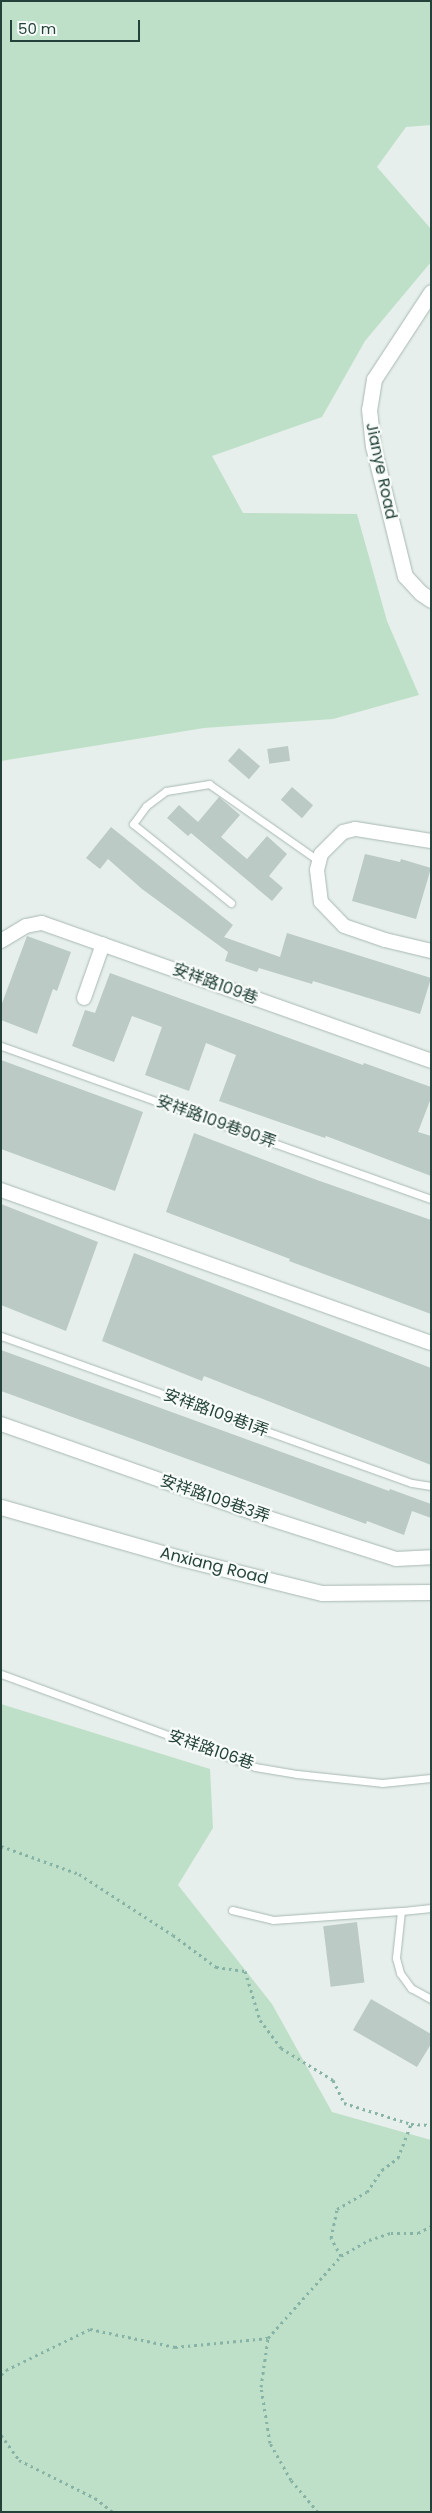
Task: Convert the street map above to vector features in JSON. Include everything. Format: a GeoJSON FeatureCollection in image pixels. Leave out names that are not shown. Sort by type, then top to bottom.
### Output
{"type":"FeatureCollection","features":[{"type":"Feature","properties":{"kind":"street","name":"Jianye Road"},"geometry":{"type":"LineString","coordinates":[[431,292],[374,379],[369,410],[373,446],[405,576],[421,594],[431,600]]}},
{"type":"Feature","properties":{"kind":"street"},"geometry":{"type":"LineString","coordinates":[[431,841],[355,829],[343,832],[321,854],[317,870],[321,902],[344,926],[385,940],[431,951]]}},
{"type":"Feature","properties":{"kind":"street","name":"安祥路109巷"},"geometry":{"type":"LineString","coordinates":[[1,941],[26,926],[42,923],[431,1061]]}},
{"type":"Feature","properties":{"kind":"street"},"geometry":{"type":"LineString","coordinates":[[84,998],[103,944]]}},
{"type":"Feature","properties":{"kind":"street"},"geometry":{"type":"LineString","coordinates":[[1,1190],[431,1343]]}},
{"type":"Feature","properties":{"kind":"street","name":"安祥路109巷3弄"},"geometry":{"type":"LineString","coordinates":[[1,1424],[271,1519],[396,1559],[431,1557]]}},
{"type":"Feature","properties":{"kind":"street","name":"Anxiang Road"},"geometry":{"type":"LineString","coordinates":[[1,1507],[176,1558],[322,1592],[431,1592]]}},
{"type":"Feature","properties":{"kind":"lane"},"geometry":{"type":"LineString","coordinates":[[231,903],[133,824],[146,806],[166,791],[209,784],[319,861]]}},
{"type":"Feature","properties":{"kind":"lane","name":"安祥路109巷90弄"},"geometry":{"type":"LineString","coordinates":[[1,1046],[431,1199]]}},
{"type":"Feature","properties":{"kind":"lane","name":"安祥路109巷1弄"},"geometry":{"type":"LineString","coordinates":[[1,1336],[412,1483],[431,1486]]}},
{"type":"Feature","properties":{"kind":"lane","name":"安祥路106巷"},"geometry":{"type":"LineString","coordinates":[[1,1674],[255,1767],[297,1774],[382,1783],[431,1778]]}},
{"type":"Feature","properties":{"kind":"lane"},"geometry":{"type":"LineString","coordinates":[[232,1910],[273,1920],[431,1908]]}},
{"type":"Feature","properties":{"kind":"lane"},"geometry":{"type":"LineString","coordinates":[[401,1910],[396,1958],[400,1973],[411,1988],[431,1998]]}},
{"type":"Feature","properties":{"kind":"path"},"geometry":{"type":"LineString","coordinates":[[1,1846],[78,1874],[166,1930],[216,1966],[245,1971],[260,2020],[281,2048],[333,2080],[344,2103],[411,2124],[431,2125]]}},
{"type":"Feature","properties":{"kind":"path"},"geometry":{"type":"LineString","coordinates":[[341,2256],[331,2238],[337,2209],[367,2192],[382,2170],[398,2158],[411,2124]]}},
{"type":"Feature","properties":{"kind":"path"},"geometry":{"type":"LineString","coordinates":[[318,2512],[291,2480],[270,2443],[261,2386],[268,2338],[341,2256],[369,2240],[390,2233],[418,2233],[431,2226]]}},
{"type":"Feature","properties":{"kind":"path"},"geometry":{"type":"LineString","coordinates":[[1,2375],[6,2370],[90,2329],[175,2347],[268,2338]]}},
{"type":"Feature","properties":{"kind":"path"},"geometry":{"type":"LineString","coordinates":[[1,2435],[19,2460],[95,2498],[113,2512]]}},
{"type":"Feature","properties":{"kind":"green space"},"geometry":{"type":"Polygon","coordinates":[[[1,1],[431,1],[431,125],[406,127],[377,167],[431,229],[431,262],[365,341],[322,417],[212,456],[243,513],[357,514],[387,621],[419,695],[333,719],[204,728],[1,761],[1,1]]]}},
{"type":"Feature","properties":{"kind":"green space"},"geometry":{"type":"Polygon","coordinates":[[[1,1704],[210,1769],[213,1828],[178,1885],[272,2004],[332,2112],[431,2140],[431,2512],[1,2512],[1,1704]]]}},
{"type":"Feature","properties":{"kind":"building"},"geometry":{"type":"Polygon","coordinates":[[[288,746],[290,761],[269,764],[267,749],[288,746]]]}},
{"type":"Feature","properties":{"kind":"building"},"geometry":{"type":"Polygon","coordinates":[[[239,748],[260,766],[249,779],[228,761],[239,748]]]}},
{"type":"Feature","properties":{"kind":"building"},"geometry":{"type":"Polygon","coordinates":[[[292,787],[313,805],[302,818],[281,800],[292,787]]]}},
{"type":"Feature","properties":{"kind":"building"},"geometry":{"type":"Polygon","coordinates":[[[219,797],[240,815],[221,837],[247,859],[267,836],[287,854],[269,876],[283,888],[272,901],[191,833],[188,836],[167,818],[179,805],[198,822],[219,797]]]}},
{"type":"Feature","properties":{"kind":"building"},"geometry":{"type":"Polygon","coordinates":[[[111,827],[233,925],[224,937],[280,957],[287,933],[431,978],[420,1014],[313,981],[312,984],[259,968],[257,972],[225,961],[228,952],[142,889],[108,859],[100,869],[86,858],[111,827]]]}},
{"type":"Feature","properties":{"kind":"building"},"geometry":{"type":"Polygon","coordinates":[[[365,854],[400,862],[401,859],[431,868],[416,919],[352,901],[365,854]]]}},
{"type":"Feature","properties":{"kind":"building"},"geometry":{"type":"Polygon","coordinates":[[[27,936],[71,952],[57,991],[53,989],[37,1034],[1,1020],[1,1006],[27,936]]]}},
{"type":"Feature","properties":{"kind":"building"},"geometry":{"type":"Polygon","coordinates":[[[110,973],[363,1065],[364,1063],[431,1087],[431,1098],[418,1132],[431,1136],[431,1176],[326,1136],[325,1138],[219,1101],[236,1055],[206,1043],[189,1091],[145,1075],[162,1027],[132,1016],[114,1062],[72,1046],[85,1010],[95,1013],[110,973]]]}},
{"type":"Feature","properties":{"kind":"building"},"geometry":{"type":"Polygon","coordinates":[[[1,1060],[143,1112],[115,1191],[1,1149],[1,1060]]]}},
{"type":"Feature","properties":{"kind":"building"},"geometry":{"type":"Polygon","coordinates":[[[194,1133],[317,1180],[431,1220],[431,1314],[289,1261],[290,1259],[166,1212],[194,1133]]]}},
{"type":"Feature","properties":{"kind":"building"},"geometry":{"type":"Polygon","coordinates":[[[1,1204],[98,1242],[66,1331],[1,1305],[1,1204]]]}},
{"type":"Feature","properties":{"kind":"building"},"geometry":{"type":"Polygon","coordinates":[[[134,1253],[431,1368],[431,1465],[204,1376],[202,1381],[102,1341],[134,1253]]]}},
{"type":"Feature","properties":{"kind":"building"},"geometry":{"type":"Polygon","coordinates":[[[1,1350],[389,1491],[390,1489],[431,1504],[431,1518],[412,1511],[404,1535],[367,1521],[366,1524],[1,1391],[1,1350]]]}},
{"type":"Feature","properties":{"kind":"building"},"geometry":{"type":"Polygon","coordinates":[[[357,1922],[364,1983],[331,1987],[323,1926],[357,1922]]]}},
{"type":"Feature","properties":{"kind":"building"},"geometry":{"type":"Polygon","coordinates":[[[371,1999],[431,2034],[431,2044],[417,2067],[353,2030],[371,1999]]]}}]}
